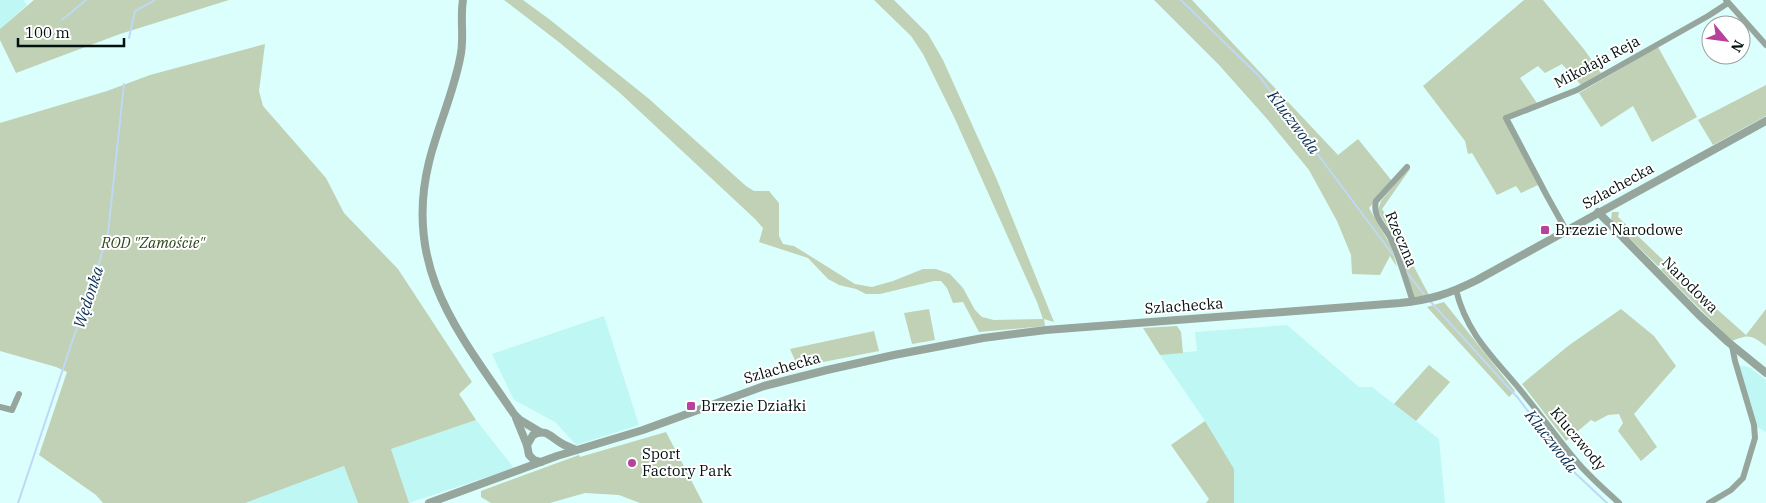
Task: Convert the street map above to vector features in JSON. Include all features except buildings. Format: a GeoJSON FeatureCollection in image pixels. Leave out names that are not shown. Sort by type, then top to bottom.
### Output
{"type":"FeatureCollection","features":[{"type":"Feature","properties":{"kind":"street"},"geometry":{"type":"LineString","coordinates":[[1727,1],[1766,45]]}},
{"type":"Feature","properties":{"kind":"street","name":"Mikołaja Reja"},"geometry":{"type":"LineString","coordinates":[[1566,230],[1546,196],[1506,118],[1577,90],[1708,16],[1727,1]]}},
{"type":"Feature","properties":{"kind":"street"},"geometry":{"type":"LineString","coordinates":[[461,2],[463,35],[458,69],[434,144],[423,192],[422,220],[424,247],[430,271],[463,340],[514,414],[520,420],[540,432],[546,432],[576,450]]}},
{"type":"Feature","properties":{"kind":"street","name":"Szlachecka"},"geometry":{"type":"LineString","coordinates":[[429,503],[545,460],[643,430],[740,394],[826,370],[983,338],[1059,329],[1416,301],[1434,298],[1456,290],[1766,121]]}},
{"type":"Feature","properties":{"kind":"street","name":"Rzeczna"},"geometry":{"type":"LineString","coordinates":[[1407,167],[1376,201],[1374,207],[1390,238],[1416,301]]}},
{"type":"Feature","properties":{"kind":"street","name":"Narodowa"},"geometry":{"type":"LineString","coordinates":[[1598,212],[1732,346],[1766,373]]}},
{"type":"Feature","properties":{"kind":"street","name":"Kluczwody"},"geometry":{"type":"LineString","coordinates":[[1456,290],[1460,308],[1469,327],[1487,353],[1525,395],[1579,463],[1619,503]]}},
{"type":"Feature","properties":{"kind":"street"},"geometry":{"type":"LineString","coordinates":[[1709,503],[1731,490],[1743,478],[1755,438],[1754,425],[1734,361],[1732,346]]}},
{"type":"Feature","properties":{"kind":"street"},"geometry":{"type":"LineString","coordinates":[[0,408],[12,410],[19,394]]}},
{"type":"Feature","properties":{"kind":"street"},"geometry":{"type":"LineString","coordinates":[[514,414],[527,448],[534,460],[545,460],[556,450],[554,438]]}},
{"type":"Feature","properties":{"kind":"street"},"geometry":{"type":"LineString","coordinates":[[517,470],[525,460],[530,438],[540,432]]}},
{"type":"Feature","properties":{"kind":"shaded area"},"geometry":{"type":"Polygon","coordinates":[[[0,0],[23,0],[27,5],[0,29],[0,0]]]}},
{"type":"Feature","properties":{"kind":"shaded area"},"geometry":{"type":"Polygon","coordinates":[[[604,316],[639,425],[576,445],[555,422],[514,400],[492,354],[604,316]]]}},
{"type":"Feature","properties":{"kind":"shaded area"},"geometry":{"type":"Polygon","coordinates":[[[1287,325],[1359,387],[1372,387],[1439,439],[1445,503],[1234,503],[1233,469],[1205,421],[1160,355],[1197,351],[1195,332],[1287,325]]]}},
{"type":"Feature","properties":{"kind":"shaded area"},"geometry":{"type":"Polygon","coordinates":[[[1738,365],[1749,367],[1766,380],[1766,432],[1757,427],[1738,365]]]}},
{"type":"Feature","properties":{"kind":"shaded area"},"geometry":{"type":"Polygon","coordinates":[[[476,420],[514,468],[409,503],[391,449],[476,420]]]}},
{"type":"Feature","properties":{"kind":"shaded area"},"geometry":{"type":"Polygon","coordinates":[[[344,466],[358,503],[245,503],[344,466]]]}},
{"type":"Feature","properties":{"kind":"green space"},"geometry":{"type":"Polygon","coordinates":[[[34,0],[229,0],[120,34],[16,73],[0,40],[0,29],[34,0]]]}},
{"type":"Feature","properties":{"kind":"green space"},"geometry":{"type":"Polygon","coordinates":[[[504,0],[523,0],[648,98],[746,186],[754,191],[769,191],[779,203],[779,236],[783,244],[794,246],[855,284],[872,287],[923,269],[936,269],[950,274],[963,288],[975,310],[982,317],[994,320],[1043,319],[955,119],[923,54],[911,36],[874,0],[894,0],[928,34],[943,60],[997,180],[1054,322],[1044,319],[1045,326],[979,332],[963,302],[953,303],[947,288],[941,281],[880,294],[866,294],[856,289],[839,285],[828,279],[808,258],[759,242],[763,228],[755,219],[620,93],[504,0]]]}},
{"type":"Feature","properties":{"kind":"green space"},"geometry":{"type":"Polygon","coordinates":[[[1154,0],[1192,0],[1338,155],[1358,139],[1392,181],[1369,208],[1391,246],[1397,267],[1390,256],[1380,275],[1352,274],[1351,255],[1337,221],[1309,170],[1219,65],[1154,0]]]}},
{"type":"Feature","properties":{"kind":"green space"},"geometry":{"type":"Polygon","coordinates":[[[1524,0],[1543,0],[1601,73],[1581,85],[1562,64],[1545,73],[1538,66],[1520,78],[1537,103],[1505,117],[1538,185],[1521,193],[1516,186],[1497,195],[1472,153],[1468,154],[1465,141],[1423,86],[1524,0]]]}},
{"type":"Feature","properties":{"kind":"green space","name":"ROD \"Zamoście\""},"geometry":{"type":"Polygon","coordinates":[[[265,44],[259,91],[263,106],[326,178],[344,213],[398,269],[472,382],[459,394],[476,420],[391,449],[409,503],[358,503],[344,466],[245,503],[103,503],[96,495],[39,455],[67,372],[0,351],[0,123],[107,91],[150,75],[265,44]]]}},
{"type":"Feature","properties":{"kind":"green space"},"geometry":{"type":"Polygon","coordinates":[[[1658,47],[1697,117],[1652,142],[1633,106],[1601,127],[1579,93],[1658,47]]]}},
{"type":"Feature","properties":{"kind":"green space"},"geometry":{"type":"Polygon","coordinates":[[[1766,85],[1766,116],[1713,145],[1698,120],[1766,85]]]}},
{"type":"Feature","properties":{"kind":"green space"},"geometry":{"type":"Polygon","coordinates":[[[1409,168],[1382,209],[1398,234],[1429,295],[1414,297],[1393,237],[1378,210],[1381,201],[1409,168]]]}},
{"type":"Feature","properties":{"kind":"green space"},"geometry":{"type":"Polygon","coordinates":[[[1612,212],[1619,212],[1618,217],[1664,261],[1658,266],[1611,220],[1612,212]]]}},
{"type":"Feature","properties":{"kind":"green space"},"geometry":{"type":"Polygon","coordinates":[[[1666,264],[1746,335],[1766,309],[1766,346],[1750,337],[1742,337],[1732,341],[1661,270],[1666,264]]]}},
{"type":"Feature","properties":{"kind":"green space"},"geometry":{"type":"Polygon","coordinates":[[[1444,302],[1515,391],[1509,397],[1427,307],[1444,302]]]}},
{"type":"Feature","properties":{"kind":"green space"},"geometry":{"type":"Polygon","coordinates":[[[929,309],[935,340],[912,344],[904,313],[929,309]]]}},
{"type":"Feature","properties":{"kind":"green space"},"geometry":{"type":"Polygon","coordinates":[[[1621,309],[1654,336],[1676,366],[1634,414],[1657,447],[1641,461],[1618,431],[1623,423],[1619,414],[1608,415],[1595,422],[1591,420],[1566,441],[1522,384],[1568,346],[1621,309]]]}},
{"type":"Feature","properties":{"kind":"green space"},"geometry":{"type":"Polygon","coordinates":[[[1177,326],[1181,332],[1183,353],[1160,355],[1143,328],[1177,326]]]}},
{"type":"Feature","properties":{"kind":"green space"},"geometry":{"type":"Polygon","coordinates":[[[874,331],[879,351],[798,367],[790,349],[874,331]]]}},
{"type":"Feature","properties":{"kind":"green space"},"geometry":{"type":"Polygon","coordinates":[[[1429,365],[1450,382],[1416,421],[1394,404],[1429,365]]]}},
{"type":"Feature","properties":{"kind":"green space"},"geometry":{"type":"Polygon","coordinates":[[[1205,421],[1234,469],[1234,503],[1206,503],[1209,499],[1171,445],[1205,421]]]}},
{"type":"Feature","properties":{"kind":"green space"},"geometry":{"type":"Polygon","coordinates":[[[666,432],[703,503],[640,503],[619,495],[585,493],[550,503],[491,503],[481,497],[481,491],[579,455],[580,457],[666,432]]]}},
{"type":"Feature","properties":{"kind":"waterway"},"geometry":{"type":"LineString","coordinates":[[62,20],[86,0]]}},
{"type":"Feature","properties":{"kind":"waterway","name":"Wędonka"},"geometry":{"type":"LineString","coordinates":[[129,38],[135,11],[155,0]]}},
{"type":"Feature","properties":{"kind":"waterway","name":"Kluczwoda"},"geometry":{"type":"LineString","coordinates":[[1181,0],[1260,77],[1393,255]]}},
{"type":"Feature","properties":{"kind":"waterway","name":"Wędonka"},"geometry":{"type":"LineString","coordinates":[[18,503],[91,290],[108,233],[124,84]]}},
{"type":"Feature","properties":{"kind":"waterway","name":"Kluczwoda"},"geometry":{"type":"LineString","coordinates":[[1406,271],[1426,297]]}},
{"type":"Feature","properties":{"kind":"waterway","name":"Kluczwoda"},"geometry":{"type":"LineString","coordinates":[[1429,300],[1518,398],[1575,473],[1607,503]]}},
{"type":"Feature","properties":{"kind":"place","name":"Brzezie Narodowe"},"geometry":{"type":"Point","coordinates":[1545,230]}},
{"type":"Feature","properties":{"kind":"place","name":"Brzezie Działki"},"geometry":{"type":"Point","coordinates":[691,406]}},
{"type":"Feature","properties":{"kind":"place","name":"Sport Factory Park"},"geometry":{"type":"Point","coordinates":[632,463]}}]}
